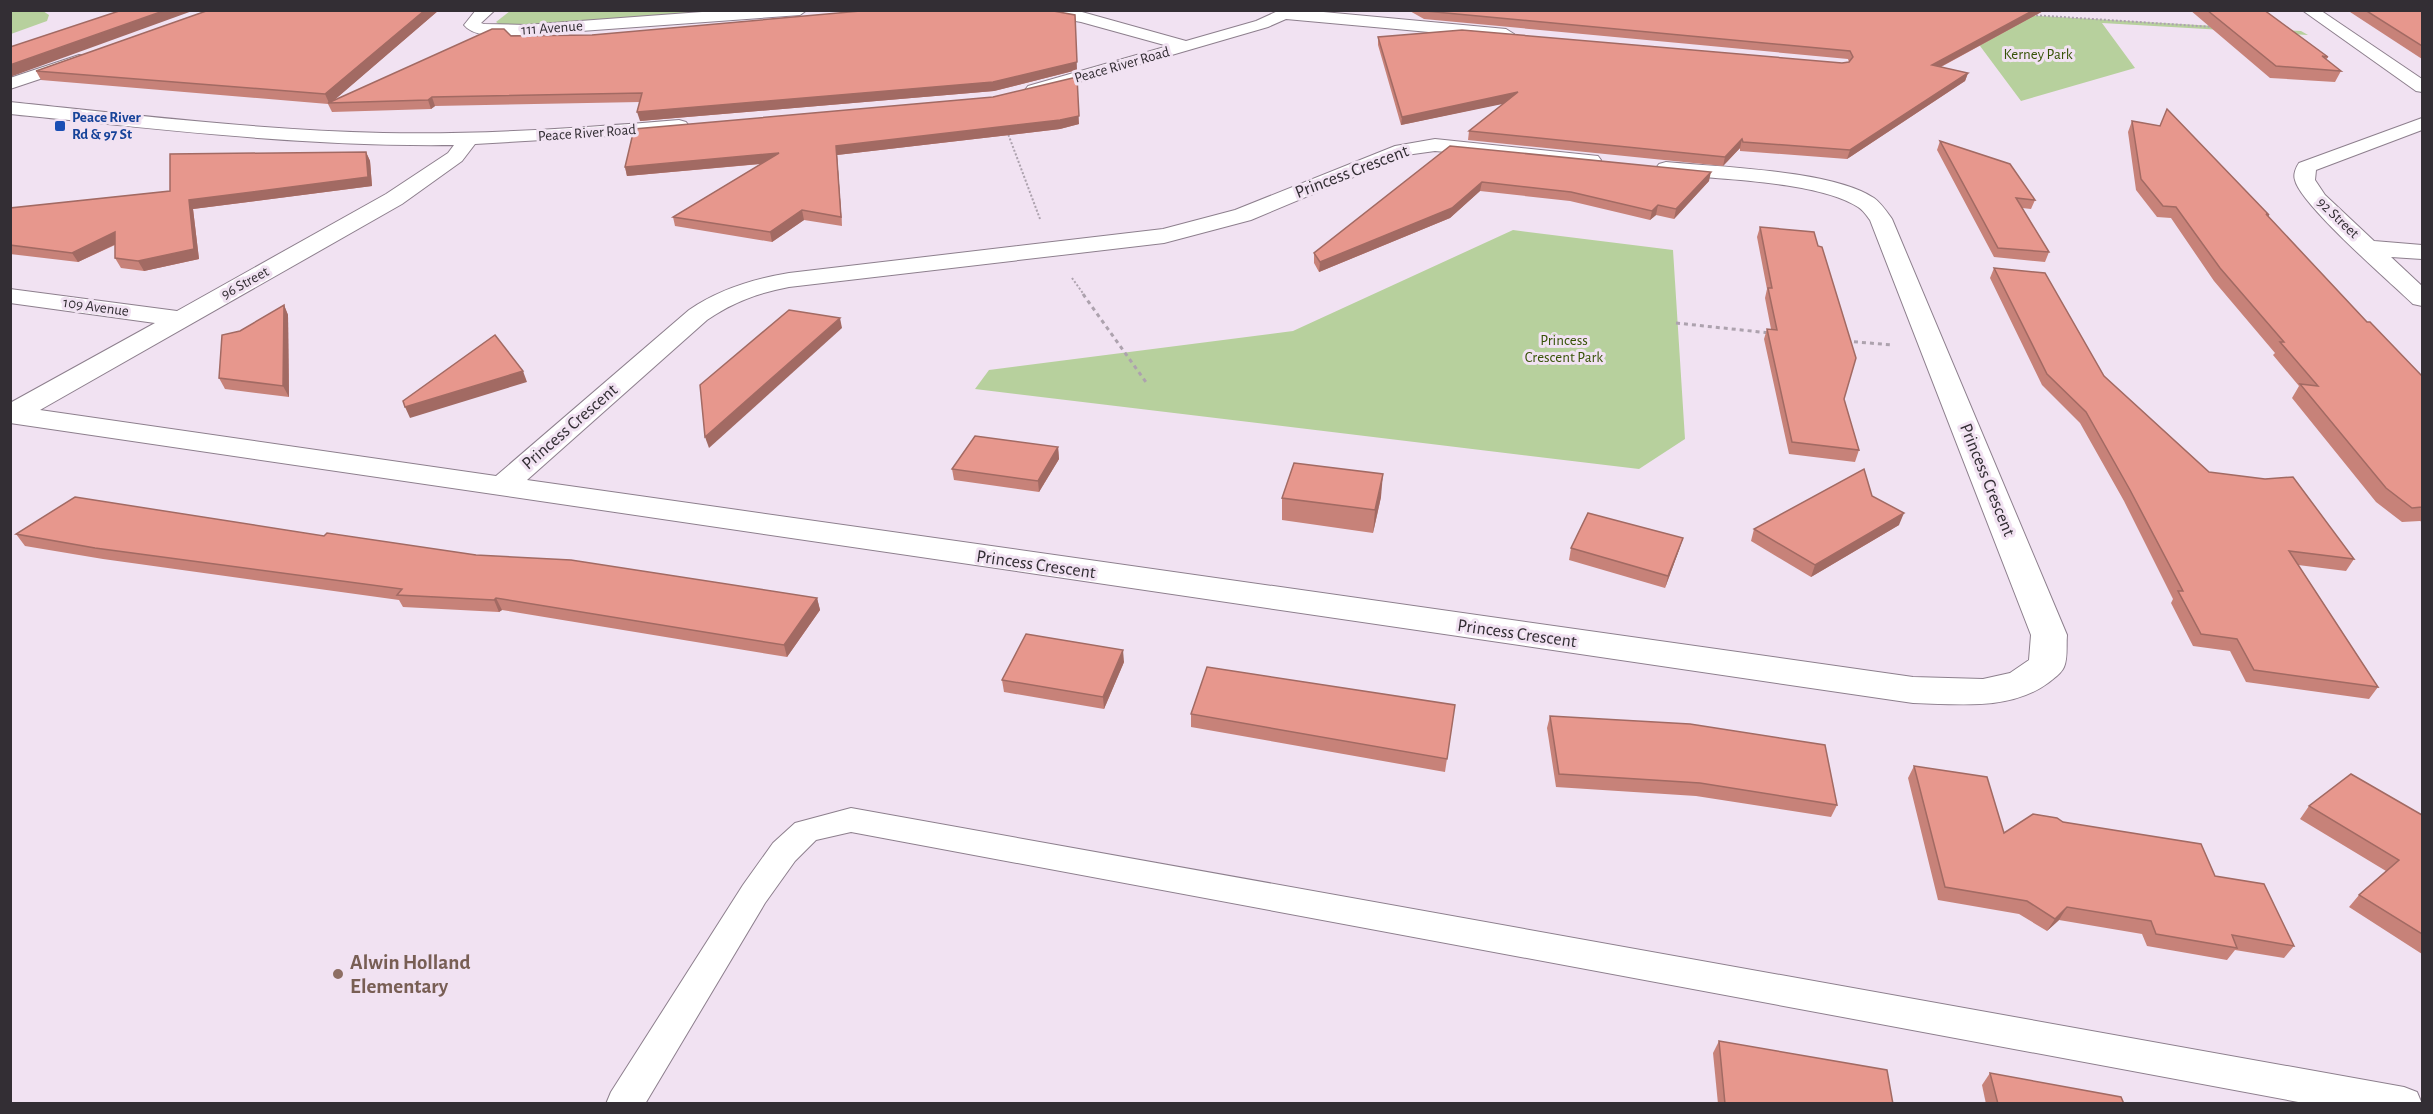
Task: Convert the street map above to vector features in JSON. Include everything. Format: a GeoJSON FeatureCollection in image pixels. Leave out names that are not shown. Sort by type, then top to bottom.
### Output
{"type":"FeatureCollection","features":[{"type":"Feature","properties":{"kind":"street","name":"111 Avenue"},"geometry":{"type":"LineString","coordinates":[[488,10],[477,17],[472,25],[481,29],[526,30],[800,10]]}},
{"type":"Feature","properties":{"kind":"street"},"geometry":{"type":"LineString","coordinates":[[1036,10],[1082,18],[1187,46]]}},
{"type":"Feature","properties":{"kind":"street"},"geometry":{"type":"LineString","coordinates":[[2309,10],[2421,85]]}},
{"type":"Feature","properties":{"kind":"street"},"geometry":{"type":"LineString","coordinates":[[1292,13],[1526,36]]}},
{"type":"Feature","properties":{"kind":"street","name":"Peace River Road"},"geometry":{"type":"LineString","coordinates":[[994,98],[1059,83],[1292,13]]}},
{"type":"Feature","properties":{"kind":"street"},"geometry":{"type":"LineString","coordinates":[[10,84],[95,54]]}},
{"type":"Feature","properties":{"kind":"street","name":"Peace River Road"},"geometry":{"type":"LineString","coordinates":[[10,108],[313,135],[469,139],[694,125]]}},
{"type":"Feature","properties":{"kind":"street","name":"92 Street"},"geometry":{"type":"LineString","coordinates":[[2422,124],[2306,167],[2304,180],[2316,199],[2422,299]]}},
{"type":"Feature","properties":{"kind":"street","name":"96 Street"},"geometry":{"type":"LineString","coordinates":[[11,414],[394,199],[456,157],[469,139]]}},
{"type":"Feature","properties":{"kind":"street","name":"Princess Crescent"},"geometry":{"type":"LineString","coordinates":[[11,414],[1032,564],[1913,690],[1983,692],[2021,684],[2047,665],[2049,635],[1881,219],[1866,202],[1841,192],[1795,182],[1436,145],[1402,150],[1243,215],[1203,228],[1164,236],[1052,251],[789,280],[741,290],[715,303],[698,315],[503,486]]}},
{"type":"Feature","properties":{"kind":"street"},"geometry":{"type":"LineString","coordinates":[[2369,248],[2422,252]]}},
{"type":"Feature","properties":{"kind":"street","name":"109 Avenue"},"geometry":{"type":"LineString","coordinates":[[10,296],[181,319]]}},
{"type":"Feature","properties":{"kind":"lane"},"geometry":{"type":"LineString","coordinates":[[624,1104],[754,894],[784,852],[806,831],[851,820],[2334,1089],[2404,1104]]}},
{"type":"Feature","properties":{"kind":"path"},"geometry":{"type":"LineString","coordinates":[[2032,15],[2218,27]]}},
{"type":"Feature","properties":{"kind":"path"},"geometry":{"type":"LineString","coordinates":[[994,98],[1052,251],[1148,385]]}},
{"type":"Feature","properties":{"kind":"path"},"geometry":{"type":"LineString","coordinates":[[1676,323],[1770,333]]}},
{"type":"Feature","properties":{"kind":"path"},"geometry":{"type":"LineString","coordinates":[[1840,340],[1935,350]]}},
{"type":"Feature","properties":{"kind":"green space"},"geometry":{"type":"Polygon","coordinates":[[[11,10],[43,11],[49,15],[47,21],[11,34],[11,10]]]}},
{"type":"Feature","properties":{"kind":"green space"},"geometry":{"type":"Polygon","coordinates":[[[510,11],[723,11],[512,26],[500,25],[496,22],[510,11]]]}},
{"type":"Feature","properties":{"kind":"green space","name":"Kerney Park"},"geometry":{"type":"Polygon","coordinates":[[[1954,11],[2301,31],[2308,35],[2102,23],[2135,68],[2021,101],[1954,11]]]}},
{"type":"Feature","properties":{"kind":"green space","name":"Princess Crescent Park"},"geometry":{"type":"Polygon","coordinates":[[[1513,230],[1673,250],[1685,439],[1639,469],[975,389],[989,370],[1293,331],[1513,230]]]}},
{"type":"Feature","properties":{"kind":"building"},"geometry":{"type":"Polygon","coordinates":[[[122,10],[166,10],[10,65],[10,47],[122,10]]]}},
{"type":"Feature","properties":{"kind":"building"},"geometry":{"type":"Polygon","coordinates":[[[209,10],[425,10],[325,94],[36,71],[209,10]]]}},
{"type":"Feature","properties":{"kind":"building"},"geometry":{"type":"Polygon","coordinates":[[[872,10],[1048,10],[1075,15],[1077,62],[993,82],[637,112],[642,93],[432,97],[428,100],[328,103],[492,29],[504,29],[511,36],[592,35],[872,10]]]}},
{"type":"Feature","properties":{"kind":"building"},"geometry":{"type":"Polygon","coordinates":[[[1423,10],[2034,10],[1932,65],[1968,73],[1850,150],[1743,142],[1742,139],[1725,157],[1469,131],[1518,92],[1402,117],[1378,37],[1462,30],[1842,63],[1849,62],[1853,57],[1850,51],[1423,10]]]}},
{"type":"Feature","properties":{"kind":"building"},"geometry":{"type":"Polygon","coordinates":[[[2207,10],[2264,10],[2328,57],[2322,56],[2341,71],[2276,66],[2207,10]]]}},
{"type":"Feature","properties":{"kind":"building"},"geometry":{"type":"Polygon","coordinates":[[[2365,10],[2422,10],[2422,46],[2365,10]]]}},
{"type":"Feature","properties":{"kind":"building"},"geometry":{"type":"Polygon","coordinates":[[[1077,77],[1079,116],[836,146],[841,217],[802,210],[770,232],[673,217],[779,153],[625,167],[634,129],[993,97],[1077,77]]]}},
{"type":"Feature","properties":{"kind":"building"},"geometry":{"type":"Polygon","coordinates":[[[2167,109],[2269,215],[2266,214],[2367,322],[2370,322],[2422,376],[2422,507],[2412,508],[2386,488],[2300,384],[2318,386],[2280,342],[2284,342],[2220,268],[2176,207],[2163,206],[2141,179],[2132,121],[2160,126],[2167,109]]]}},
{"type":"Feature","properties":{"kind":"building"},"geometry":{"type":"Polygon","coordinates":[[[1940,141],[2010,164],[2035,200],[2016,198],[2049,252],[1998,248],[1940,141]]]}},
{"type":"Feature","properties":{"kind":"building"},"geometry":{"type":"Polygon","coordinates":[[[1450,146],[1711,172],[1676,209],[1658,205],[1652,211],[1571,192],[1482,182],[1452,208],[1320,262],[1314,253],[1450,146]]]}},
{"type":"Feature","properties":{"kind":"building"},"geometry":{"type":"Polygon","coordinates":[[[366,152],[368,177],[189,200],[194,249],[138,261],[115,258],[115,232],[72,253],[10,245],[10,208],[170,191],[170,154],[366,152]]]}},
{"type":"Feature","properties":{"kind":"building"},"geometry":{"type":"Polygon","coordinates":[[[1760,227],[1814,232],[1818,246],[1822,247],[1856,358],[1844,399],[1859,450],[1792,442],[1767,329],[1777,330],[1768,288],[1772,288],[1760,227]]]}},
{"type":"Feature","properties":{"kind":"building"},"geometry":{"type":"Polygon","coordinates":[[[1994,268],[2045,273],[2104,376],[2209,472],[2265,479],[2293,477],[2354,559],[2289,551],[2378,687],[2254,670],[2237,639],[2201,634],[2178,591],[2183,591],[2086,412],[2047,374],[1994,268]]]}},
{"type":"Feature","properties":{"kind":"building"},"geometry":{"type":"Polygon","coordinates":[[[284,305],[283,386],[219,378],[222,335],[240,331],[284,305]]]}},
{"type":"Feature","properties":{"kind":"building"},"geometry":{"type":"Polygon","coordinates":[[[789,310],[840,318],[705,437],[700,385],[789,310]]]}},
{"type":"Feature","properties":{"kind":"building"},"geometry":{"type":"Polygon","coordinates":[[[495,335],[523,371],[405,407],[403,401],[495,335]]]}},
{"type":"Feature","properties":{"kind":"building"},"geometry":{"type":"Polygon","coordinates":[[[975,436],[1058,447],[1038,481],[952,469],[975,436]]]}},
{"type":"Feature","properties":{"kind":"building"},"geometry":{"type":"Polygon","coordinates":[[[1294,463],[1383,474],[1375,510],[1282,498],[1294,463]]]}},
{"type":"Feature","properties":{"kind":"building"},"geometry":{"type":"Polygon","coordinates":[[[1864,469],[1872,496],[1904,513],[1815,565],[1754,529],[1864,469]]]}},
{"type":"Feature","properties":{"kind":"building"},"geometry":{"type":"Polygon","coordinates":[[[75,497],[324,536],[327,533],[476,555],[571,560],[817,598],[784,645],[496,598],[494,600],[397,595],[402,589],[95,548],[16,534],[75,497]]]}},
{"type":"Feature","properties":{"kind":"building"},"geometry":{"type":"Polygon","coordinates":[[[1588,513],[1683,538],[1668,576],[1571,548],[1588,513]]]}},
{"type":"Feature","properties":{"kind":"building"},"geometry":{"type":"Polygon","coordinates":[[[1026,634],[1123,650],[1103,697],[1002,680],[1026,634]]]}},
{"type":"Feature","properties":{"kind":"building"},"geometry":{"type":"Polygon","coordinates":[[[1207,667],[1455,705],[1447,759],[1191,714],[1207,667]]]}},
{"type":"Feature","properties":{"kind":"building"},"geometry":{"type":"Polygon","coordinates":[[[1550,716],[1690,724],[1825,745],[1837,805],[1700,783],[1559,774],[1550,716]]]}},
{"type":"Feature","properties":{"kind":"building"},"geometry":{"type":"Polygon","coordinates":[[[1914,766],[1987,777],[2004,833],[2033,814],[2057,818],[2063,822],[2201,844],[2215,876],[2264,884],[2294,946],[2232,935],[2237,948],[2156,934],[2151,921],[2067,907],[2055,919],[2027,901],[1945,887],[1914,766]]]}},
{"type":"Feature","properties":{"kind":"building"},"geometry":{"type":"Polygon","coordinates":[[[2351,774],[2422,815],[2422,934],[2359,895],[2399,860],[2309,806],[2351,774]]]}},
{"type":"Feature","properties":{"kind":"building"},"geometry":{"type":"Polygon","coordinates":[[[1719,1041],[1887,1070],[1893,1104],[1725,1104],[1719,1041]]]}},
{"type":"Feature","properties":{"kind":"building"},"geometry":{"type":"Polygon","coordinates":[[[1990,1073],[2121,1097],[2124,1104],[1998,1104],[1990,1073]]]}},
{"type":"Feature","properties":{"kind":"place","name":"Peace River Rd & 97 St"},"geometry":{"type":"Point","coordinates":[60,126]}},
{"type":"Feature","properties":{"kind":"place","name":"Alwin Holland Elementary"},"geometry":{"type":"Point","coordinates":[338,974]}}]}
